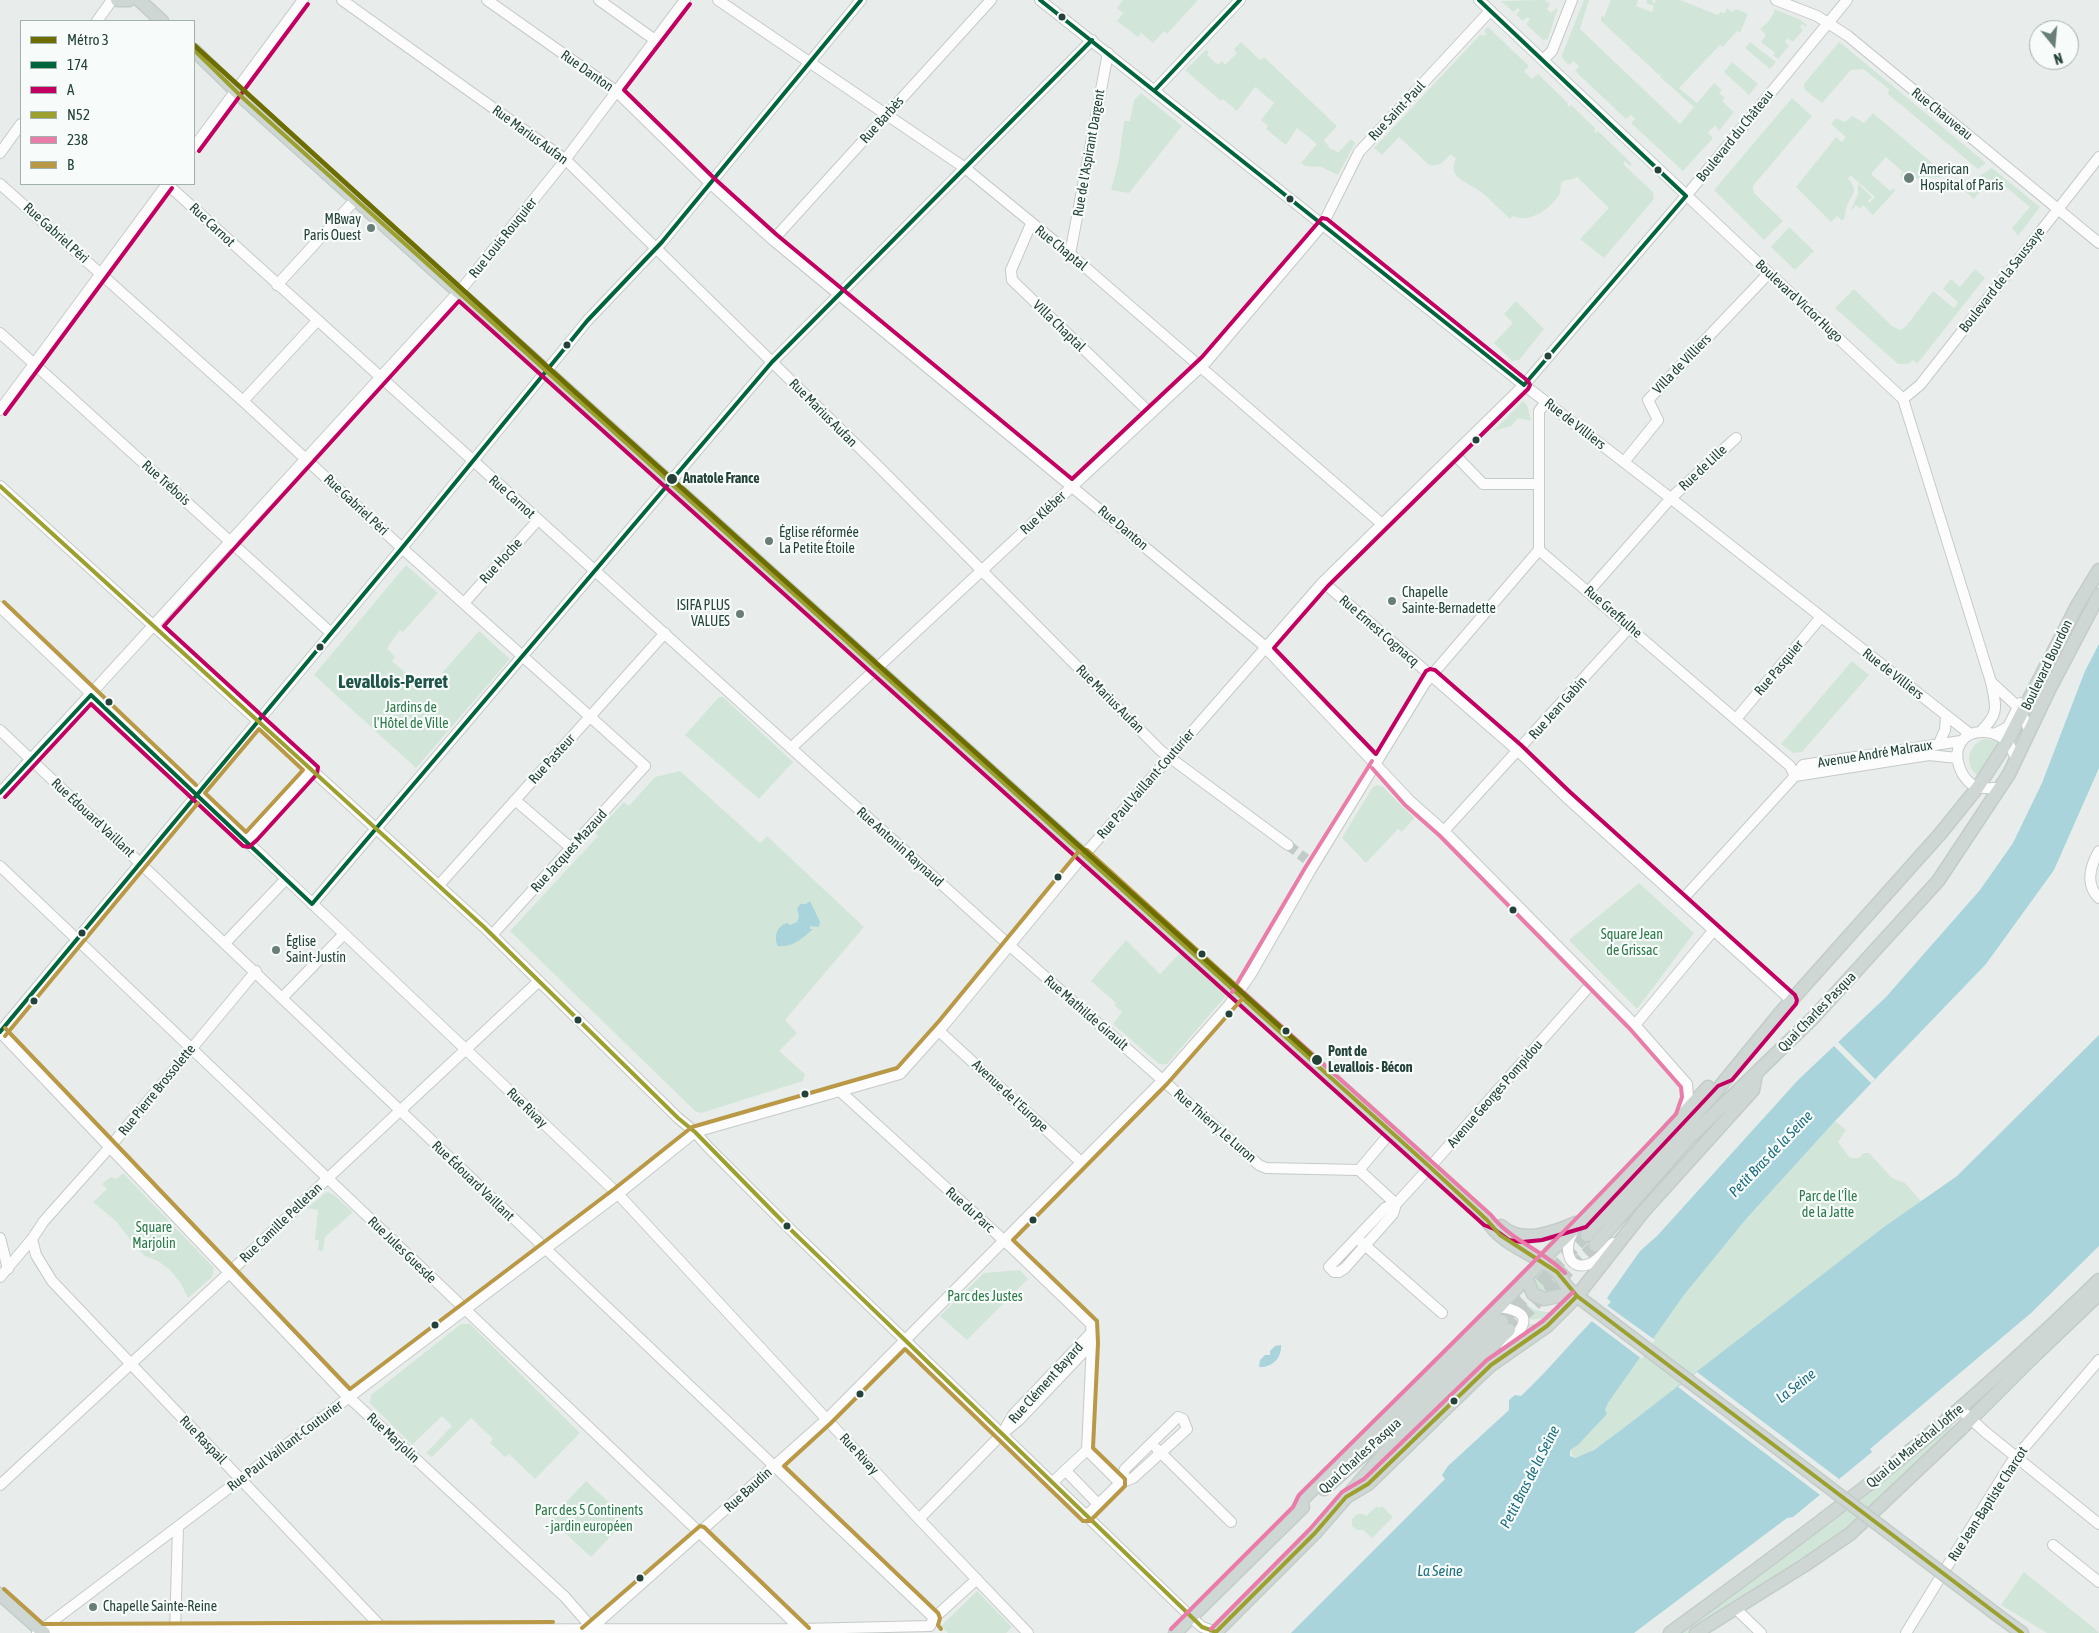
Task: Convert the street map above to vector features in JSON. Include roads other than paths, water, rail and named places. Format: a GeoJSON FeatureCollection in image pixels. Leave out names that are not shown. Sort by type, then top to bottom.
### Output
{"type":"FeatureCollection","features":[{"type":"Feature","properties":{"kind":"main road"},"geometry":{"type":"LineString","coordinates":[[117,0],[129,0]]}},
{"type":"Feature","properties":{"kind":"main road"},"geometry":{"type":"LineString","coordinates":[[138,0],[161,20]]}},
{"type":"Feature","properties":{"kind":"main road"},"geometry":{"type":"LineString","coordinates":[[195,51],[235,90],[546,372],[1430,1167],[1487,1220],[1491,1227],[1511,1244],[1542,1261],[1558,1273],[1564,1283],[1581,1299],[2022,1633]]}},
{"type":"Feature","properties":{"kind":"main road","name":"Boulevard Bourdon"},"geometry":{"type":"LineString","coordinates":[[1995,761],[2007,742],[2021,704],[2076,606],[2099,570]]}},
{"type":"Feature","properties":{"kind":"main road","name":"Boulevard Bourdon"},"geometry":{"type":"LineString","coordinates":[[2016,760],[2048,690],[2099,595]]}},
{"type":"Feature","properties":{"kind":"main road","name":"Quai Charles Pasqua"},"geometry":{"type":"LineString","coordinates":[[1585,1232],[1689,1138],[1814,1017],[1938,881],[2000,788],[2016,760]]}},
{"type":"Feature","properties":{"kind":"main road","name":"Quai Charles Pasqua"},"geometry":{"type":"LineString","coordinates":[[1585,1232],[1680,1132],[1791,1000],[1940,834],[1978,787],[1995,761]]}},
{"type":"Feature","properties":{"kind":"main road"},"geometry":{"type":"LineString","coordinates":[[1346,1497],[1368,1484],[1476,1379],[1581,1299],[1623,1236],[1753,1090],[1756,1074]]}},
{"type":"Feature","properties":{"kind":"main road"},"geometry":{"type":"LineString","coordinates":[[1298,1511],[1303,1499],[1499,1307],[1542,1261],[1585,1232],[1681,1117],[1714,1081],[1727,1076]]}},
{"type":"Feature","properties":{"kind":"main road"},"geometry":{"type":"LineString","coordinates":[[1487,1220],[1497,1223],[1508,1232],[1522,1236],[1585,1232]]}},
{"type":"Feature","properties":{"kind":"main road"},"geometry":{"type":"LineString","coordinates":[[1526,1277],[1533,1294],[1540,1297],[1581,1299]]}},
{"type":"Feature","properties":{"kind":"main road","name":"Quai du Maréchal Joffre"},"geometry":{"type":"LineString","coordinates":[[1670,1633],[1848,1500],[1960,1409],[2022,1354],[2099,1280]]}},
{"type":"Feature","properties":{"kind":"main road","name":"Quai du Maréchal Joffre"},"geometry":{"type":"LineString","coordinates":[[1696,1633],[1805,1565],[1850,1534],[1972,1419],[2099,1294]]}},
{"type":"Feature","properties":{"kind":"main road","name":"Quai Charles Pasqua"},"geometry":{"type":"LineString","coordinates":[[1175,1633],[1298,1511],[1388,1433],[1506,1325],[1397,1439],[1315,1533],[1216,1632]]}},
{"type":"Feature","properties":{"kind":"main road"},"geometry":{"type":"LineString","coordinates":[[0,1594],[41,1632]]}},
{"type":"Feature","properties":{"kind":"street"},"geometry":{"type":"LineString","coordinates":[[98,20],[112,0]]}},
{"type":"Feature","properties":{"kind":"street"},"geometry":{"type":"LineString","coordinates":[[195,146],[303,0]]}},
{"type":"Feature","properties":{"kind":"street","name":"Rue Marius Aufan"},"geometry":{"type":"LineString","coordinates":[[342,0],[566,160],[772,362],[1168,757],[1288,845]]}},
{"type":"Feature","properties":{"kind":"street","name":"Rue Danton"},"geometry":{"type":"LineString","coordinates":[[487,0],[616,91],[711,184],[773,240],[1266,648],[1410,801],[1444,831],[1635,1025],[1687,1084],[1688,1098],[1681,1117]]}},
{"type":"Feature","properties":{"kind":"street"},"geometry":{"type":"LineString","coordinates":[[598,0],[655,40]]}},
{"type":"Feature","properties":{"kind":"street","name":"Rue Louis Rouquier"},"geometry":{"type":"LineString","coordinates":[[0,793],[459,292],[566,160],[684,0]]}},
{"type":"Feature","properties":{"kind":"street","name":"Rue Chaptal"},"geometry":{"type":"LineString","coordinates":[[718,0],[966,168],[1070,254],[1382,524]]}},
{"type":"Feature","properties":{"kind":"street"},"geometry":{"type":"LineString","coordinates":[[0,1032],[402,548],[587,321],[657,248],[861,0]]}},
{"type":"Feature","properties":{"kind":"street","name":"Rue Barbès"},"geometry":{"type":"LineString","coordinates":[[773,240],[991,0]]}},
{"type":"Feature","properties":{"kind":"street","name":"Rue de Villiers"},"geometry":{"type":"LineString","coordinates":[[1040,0],[1524,385],[1671,498],[1946,716],[1975,733]]}},
{"type":"Feature","properties":{"kind":"street"},"geometry":{"type":"LineString","coordinates":[[1155,90],[1240,0]]}},
{"type":"Feature","properties":{"kind":"street","name":"Boulevard Victor Hugo"},"geometry":{"type":"LineString","coordinates":[[1478,0],[1903,399],[1991,682],[1995,713],[1990,722],[1961,741]]}},
{"type":"Feature","properties":{"kind":"street"},"geometry":{"type":"LineString","coordinates":[[1544,60],[1552,51],[1572,0]]}},
{"type":"Feature","properties":{"kind":"street","name":"Rue Chauveau"},"geometry":{"type":"LineString","coordinates":[[1776,0],[1828,22],[1855,42],[2099,243]]}},
{"type":"Feature","properties":{"kind":"street","name":"Boulevard du Château"},"geometry":{"type":"LineString","coordinates":[[1524,385],[1686,196],[1847,0]]}},
{"type":"Feature","properties":{"kind":"street","name":"Rue Saint-Paul"},"geometry":{"type":"LineString","coordinates":[[1323,224],[1359,152],[1490,11]]}},
{"type":"Feature","properties":{"kind":"street"},"geometry":{"type":"LineString","coordinates":[[312,904],[772,362],[1092,40]]}},
{"type":"Feature","properties":{"kind":"street","name":"Rue de l'Aspirant Dargent"},"geometry":{"type":"LineString","coordinates":[[1070,254],[1108,53]]}},
{"type":"Feature","properties":{"kind":"street"},"geometry":{"type":"LineString","coordinates":[[0,153],[20,125]]}},
{"type":"Feature","properties":{"kind":"street","name":"Boulevard de la Saussaye"},"geometry":{"type":"LineString","coordinates":[[1903,399],[1920,385],[2099,157]]}},
{"type":"Feature","properties":{"kind":"street"},"geometry":{"type":"LineString","coordinates":[[0,410],[166,185]]}},
{"type":"Feature","properties":{"kind":"street","name":"Rue Carnot"},"geometry":{"type":"LineString","coordinates":[[168,185],[472,462],[792,747]]}},
{"type":"Feature","properties":{"kind":"street","name":"Rue Gabriel Péri"},"geometry":{"type":"LineString","coordinates":[[0,186],[101,273],[402,548],[645,766]]}},
{"type":"Feature","properties":{"kind":"street"},"geometry":{"type":"LineString","coordinates":[[277,285],[356,199]]}},
{"type":"Feature","properties":{"kind":"street","name":"Villa Chaptal"},"geometry":{"type":"LineString","coordinates":[[1032,224],[1011,270],[1012,280],[1150,413]]}},
{"type":"Feature","properties":{"kind":"street","name":"Rue Kléber"},"geometry":{"type":"LineString","coordinates":[[792,747],[1150,413],[1201,368],[1256,307],[1323,224]]}},
{"type":"Feature","properties":{"kind":"street","name":"Villa de Villiers"},"geometry":{"type":"LineString","coordinates":[[1624,462],[1658,420],[1648,400],[1769,273]]}},
{"type":"Feature","properties":{"kind":"street"},"geometry":{"type":"LineString","coordinates":[[243,401],[317,321]]}},
{"type":"Feature","properties":{"kind":"street","name":"Rue Trébois"},"geometry":{"type":"LineString","coordinates":[[0,333],[331,632]]}},
{"type":"Feature","properties":{"kind":"street","name":"Rue Paul Vaillant-Couturier"},"geometry":{"type":"LineString","coordinates":[[41,1632],[464,1309],[618,1194],[695,1132],[900,1074],[939,1031],[1084,855],[1168,757],[1323,582],[1524,385]]}},
{"type":"Feature","properties":{"kind":"street"},"geometry":{"type":"LineString","coordinates":[[1540,550],[1539,411],[1546,402]]}},
{"type":"Feature","properties":{"kind":"street","name":"Rue de Lille"},"geometry":{"type":"LineString","coordinates":[[1589,591],[1671,498],[1736,438]]}},
{"type":"Feature","properties":{"kind":"street"},"geometry":{"type":"LineString","coordinates":[[1454,454],[1483,484],[1539,484]]}},
{"type":"Feature","properties":{"kind":"street"},"geometry":{"type":"LineString","coordinates":[[0,486],[439,885],[678,1118],[695,1132],[789,1228],[1192,1618],[1202,1627],[1216,1632]]}},
{"type":"Feature","properties":{"kind":"street","name":"Rue Hoche"},"geometry":{"type":"LineString","coordinates":[[464,603],[538,520]]}},
{"type":"Feature","properties":{"kind":"street","name":"Rue Greffulhe"},"geometry":{"type":"LineString","coordinates":[[1540,550],[1790,766],[1795,776]]}},
{"type":"Feature","properties":{"kind":"street","name":"Rue Baudin"},"geometry":{"type":"LineString","coordinates":[[589,1631],[826,1419],[1163,1080],[1238,995],[1310,861],[1377,764],[1431,675],[1540,550]]}},
{"type":"Feature","properties":{"kind":"street","name":"Rue Ernest Cognacq"},"geometry":{"type":"LineString","coordinates":[[1323,582],[1517,750],[1566,798],[1791,1000]]}},
{"type":"Feature","properties":{"kind":"street","name":"Rue Rivay"},"geometry":{"type":"LineString","coordinates":[[0,607],[618,1194],[919,1519],[977,1579],[1022,1631]]}},
{"type":"Feature","properties":{"kind":"street","name":"Rue Pasquier"},"geometry":{"type":"LineString","coordinates":[[1736,719],[1821,617]]}},
{"type":"Feature","properties":{"kind":"street","name":"Rue Jean Gabin"},"geometry":{"type":"LineString","coordinates":[[1444,831],[1630,627]]}},
{"type":"Feature","properties":{"kind":"street","name":"Rue Pasteur"},"geometry":{"type":"LineString","coordinates":[[439,885],[666,633]]}},
{"type":"Feature","properties":{"kind":"street"},"geometry":{"type":"LineString","coordinates":[[1991,682],[2021,704],[2030,731]]}},
{"type":"Feature","properties":{"kind":"street"},"geometry":{"type":"LineString","coordinates":[[1975,733],[1994,734],[2004,730],[2021,704]]}},
{"type":"Feature","properties":{"kind":"street"},"geometry":{"type":"LineString","coordinates":[[1939,743],[1945,730],[1946,716]]}},
{"type":"Feature","properties":{"kind":"street","name":"Rue Édouard Vaillant"},"geometry":{"type":"LineString","coordinates":[[0,730],[256,971],[545,1249],[775,1466],[934,1626]]}},
{"type":"Feature","properties":{"kind":"street"},"geometry":{"type":"LineString","coordinates":[[1994,734],[2007,742],[2016,760]]}},
{"type":"Feature","properties":{"kind":"street"},"geometry":{"type":"LineString","coordinates":[[1961,741],[1957,758],[1966,778],[1978,787],[2000,788]]}},
{"type":"Feature","properties":{"kind":"street","name":"Avenue André Malraux"},"geometry":{"type":"LineString","coordinates":[[1681,900],[1803,765],[1961,741]]}},
{"type":"Feature","properties":{"kind":"street","name":"Rue Antonin Raynaud"},"geometry":{"type":"LineString","coordinates":[[792,747],[1009,945]]}},
{"type":"Feature","properties":{"kind":"street","name":"Avenue André Malraux"},"geometry":{"type":"LineString","coordinates":[[1795,776],[1929,755],[1957,758]]}},
{"type":"Feature","properties":{"kind":"street","name":"Rue Jacques Mazaud"},"geometry":{"type":"LineString","coordinates":[[492,935],[645,766]]}},
{"type":"Feature","properties":{"kind":"street"},"geometry":{"type":"LineString","coordinates":[[247,841],[312,770]]}},
{"type":"Feature","properties":{"kind":"street"},"geometry":{"type":"LineString","coordinates":[[515,800],[571,848]]}},
{"type":"Feature","properties":{"kind":"street"},"geometry":{"type":"LineString","coordinates":[[2099,851],[2093,860],[2090,873],[2091,885],[2094,893],[2099,898]]}},
{"type":"Feature","properties":{"kind":"street","name":"Rue Jules Guesde"},"geometry":{"type":"LineString","coordinates":[[0,866],[803,1631]]}},
{"type":"Feature","properties":{"kind":"street"},"geometry":{"type":"LineString","coordinates":[[225,943],[286,879]]}},
{"type":"Feature","properties":{"kind":"street"},"geometry":{"type":"LineString","coordinates":[[1635,1025],[1713,931]]}},
{"type":"Feature","properties":{"kind":"street"},"geometry":{"type":"LineString","coordinates":[[283,997],[344,934]]}},
{"type":"Feature","properties":{"kind":"street","name":"Rue Mathilde Girault"},"geometry":{"type":"LineString","coordinates":[[1009,945],[1163,1080]]}},
{"type":"Feature","properties":{"kind":"street","name":"Rue Pierre Brossolette"},"geometry":{"type":"LineString","coordinates":[[0,1277],[32,1239],[44,1221],[109,1148],[256,971]]}},
{"type":"Feature","properties":{"kind":"street","name":"Rue Camille Pelletan"},"geometry":{"type":"LineString","coordinates":[[0,1485],[229,1273],[539,981]]}},
{"type":"Feature","properties":{"kind":"street","name":"Avenue Georges Pompidou"},"geometry":{"type":"LineString","coordinates":[[1442,1313],[1361,1241],[1385,1208],[1396,1204],[1430,1167],[1592,982]]}},
{"type":"Feature","properties":{"kind":"street","name":"Avenue de l'Europe"},"geometry":{"type":"LineString","coordinates":[[939,1031],[1081,1162]]}},
{"type":"Feature","properties":{"kind":"street","name":"Rue Marjolin"},"geometry":{"type":"LineString","coordinates":[[0,1032],[341,1390],[565,1598],[589,1631]]}},
{"type":"Feature","properties":{"kind":"street","name":"Rue Thierry Le Luron"},"geometry":{"type":"LineString","coordinates":[[1163,1080],[1259,1165],[1266,1168],[1359,1170]]}},
{"type":"Feature","properties":{"kind":"street","name":"Rue du Parc"},"geometry":{"type":"LineString","coordinates":[[841,1092],[1004,1240],[1091,1324],[1092,1338]]}},
{"type":"Feature","properties":{"kind":"street"},"geometry":{"type":"LineString","coordinates":[[1391,1132],[1359,1170],[1396,1204]]}},
{"type":"Feature","properties":{"kind":"street"},"geometry":{"type":"LineString","coordinates":[[1585,1232],[1569,1239],[1566,1249],[1572,1261],[1582,1265],[1592,1263],[1612,1243],[1623,1236]]}},
{"type":"Feature","properties":{"kind":"street"},"geometry":{"type":"LineString","coordinates":[[0,1238],[8,1269]]}},
{"type":"Feature","properties":{"kind":"street","name":"Rue Raspail"},"geometry":{"type":"LineString","coordinates":[[32,1239],[36,1255],[52,1282],[384,1631]]}},
{"type":"Feature","properties":{"kind":"street"},"geometry":{"type":"LineString","coordinates":[[1499,1307],[1515,1311],[1521,1316],[1523,1324],[1520,1332],[1504,1350],[1503,1357]]}},
{"type":"Feature","properties":{"kind":"street"},"geometry":{"type":"LineString","coordinates":[[1053,1482],[1087,1450],[1092,1338]]}},
{"type":"Feature","properties":{"kind":"street","name":"Rue Clément Bayard"},"geometry":{"type":"LineString","coordinates":[[1002,1434],[1013,1415],[1092,1338]]}},
{"type":"Feature","properties":{"kind":"street","name":"Rue Clément Bayard"},"geometry":{"type":"LineString","coordinates":[[919,1519],[1002,1434],[1019,1420],[1092,1338]]}},
{"type":"Feature","properties":{"kind":"street","name":"Rue Jean-Baptiste Charcot"},"geometry":{"type":"LineString","coordinates":[[1906,1633],[2016,1458],[2099,1360]]}},
{"type":"Feature","properties":{"kind":"street"},"geometry":{"type":"LineString","coordinates":[[1960,1409],[2016,1458],[2099,1524]]}},
{"type":"Feature","properties":{"kind":"street"},"geometry":{"type":"LineString","coordinates":[[1086,1516],[1120,1482],[1125,1469],[1178,1417],[1183,1419],[1187,1429],[1133,1478],[1120,1482]]}},
{"type":"Feature","properties":{"kind":"street"},"geometry":{"type":"LineString","coordinates":[[1151,1444],[1231,1522]]}},
{"type":"Feature","properties":{"kind":"street"},"geometry":{"type":"LineString","coordinates":[[1087,1450],[1120,1482]]}},
{"type":"Feature","properties":{"kind":"street"},"geometry":{"type":"LineString","coordinates":[[1065,1470],[1099,1505]]}},
{"type":"Feature","properties":{"kind":"street"},"geometry":{"type":"LineString","coordinates":[[175,1631],[178,1527]]}},
{"type":"Feature","properties":{"kind":"street"},"geometry":{"type":"LineString","coordinates":[[2053,1545],[2099,1582]]}},
{"type":"Feature","properties":{"kind":"street"},"geometry":{"type":"LineString","coordinates":[[41,1632],[384,1631],[553,1628],[589,1631],[803,1631],[934,1626],[977,1579]]}},
{"type":"Feature","properties":{"kind":"street"},"geometry":{"type":"LineString","coordinates":[[1734,1608],[1761,1633]]}},
{"type":"Feature","properties":{"kind":"water"},"geometry":{"type":"Polygon","coordinates":[[[2099,644],[2099,768],[2054,870],[1986,964],[1835,1121],[1747,1218],[1684,1295],[1608,1403],[1605,1410],[1607,1414],[1578,1445],[1570,1450],[1570,1456],[1575,1458],[1594,1450],[1884,1227],[1957,1176],[2099,1035],[2099,1246],[2031,1313],[1870,1449],[1872,1452],[1793,1517],[1787,1518],[1634,1633],[1291,1633],[1445,1479],[1442,1475],[1448,1466],[1509,1410],[1509,1400],[1515,1395],[1521,1396],[1611,1302],[1607,1298],[1640,1251],[1657,1236],[1798,1080],[1886,997],[1980,890],[2013,843],[2042,783],[2085,671],[2099,644]]]}},
{"type":"Feature","properties":{"kind":"water"},"geometry":{"type":"Polygon","coordinates":[[[810,901],[820,922],[819,927],[810,926],[810,929],[813,929],[797,942],[778,946],[776,935],[781,926],[797,922],[799,916],[797,908],[801,904],[806,904],[810,901]]]}},
{"type":"Feature","properties":{"kind":"water"},"geometry":{"type":"Polygon","coordinates":[[[1281,1345],[1280,1354],[1272,1364],[1259,1367],[1260,1360],[1265,1355],[1270,1355],[1270,1351],[1275,1346],[1281,1345]]]}},
{"type":"Feature","properties":{"kind":"tunnel"},"geometry":{"type":"LineString","coordinates":[[1288,845],[1306,859]]}},
{"type":"Feature","properties":{"kind":"tunnel"},"geometry":{"type":"LineString","coordinates":[[1502,1321],[1587,1235]]}},
{"type":"Feature","properties":{"kind":"tunnel"},"geometry":{"type":"LineString","coordinates":[[1509,1330],[1595,1245]]}},
{"type":"Feature","properties":{"kind":"metro line","name":"3"},"geometry":{"type":"LineString","coordinates":[[195,46],[573,390],[1317,1060]]}},
{"type":"Feature","properties":{"kind":"place","name":"American Hospital of Paris"},"geometry":{"type":"Point","coordinates":[1909,178]}},
{"type":"Feature","properties":{"kind":"place","name":"MBway Paris Ouest"},"geometry":{"type":"Point","coordinates":[371,228]}},
{"type":"Feature","properties":{"kind":"place","name":"Anatole France"},"geometry":{"type":"Point","coordinates":[672,479]}},
{"type":"Feature","properties":{"kind":"place","name":"Église réformée La Petite Étoile"},"geometry":{"type":"Point","coordinates":[769,541]}},
{"type":"Feature","properties":{"kind":"place","name":"Chapelle Sainte-Bernadette"},"geometry":{"type":"Point","coordinates":[1392,601]}},
{"type":"Feature","properties":{"kind":"place","name":"ISIFA PLUS VALUES"},"geometry":{"type":"Point","coordinates":[740,614]}},
{"type":"Feature","properties":{"kind":"place","name":"Église Saint-Justin"},"geometry":{"type":"Point","coordinates":[276,950]}},
{"type":"Feature","properties":{"kind":"place","name":"Pont de Levallois - Bécon"},"geometry":{"type":"Point","coordinates":[1317,1060]}},
{"type":"Feature","properties":{"kind":"place","name":"Chapelle Sainte-Reine"},"geometry":{"type":"Point","coordinates":[93,1607]}},
{"type":"Feature","properties":{"kind":"district","name":"Levallois-Perret"},"geometry":{"type":"Point","coordinates":[393,682]}},
{"type":"Feature","properties":{"kind":"park label","name":"Jardins de l'Hôtel de Ville"},"geometry":{"type":"Point","coordinates":[411,716]}},
{"type":"Feature","properties":{"kind":"park label","name":"Square Jean de Grissac"},"geometry":{"type":"Point","coordinates":[1632,944]}},
{"type":"Feature","properties":{"kind":"park label","name":"Parc de l'Île de la Jatte"},"geometry":{"type":"Point","coordinates":[1828,1206]}},
{"type":"Feature","properties":{"kind":"park label","name":"Square Marjolin"},"geometry":{"type":"Point","coordinates":[154,1236]}},
{"type":"Feature","properties":{"kind":"park label","name":"Parc des Justes"},"geometry":{"type":"Point","coordinates":[985,1297]}},
{"type":"Feature","properties":{"kind":"park label","name":"Parc des 5 Continents - jardin européen"},"geometry":{"type":"Point","coordinates":[589,1519]}},
{"type":"Feature","properties":{"kind":"water label","name":"Petit Bras de la Seine"},"geometry":{"type":"Point","coordinates":[1771,1154]}},
{"type":"Feature","properties":{"kind":"water label","name":"La Seine"},"geometry":{"type":"Point","coordinates":[1796,1386]}},
{"type":"Feature","properties":{"kind":"water label","name":"Petit Bras de la Seine"},"geometry":{"type":"Point","coordinates":[1530,1477]}},
{"type":"Feature","properties":{"kind":"water label","name":"La Seine"},"geometry":{"type":"Point","coordinates":[1440,1571]}}]}
